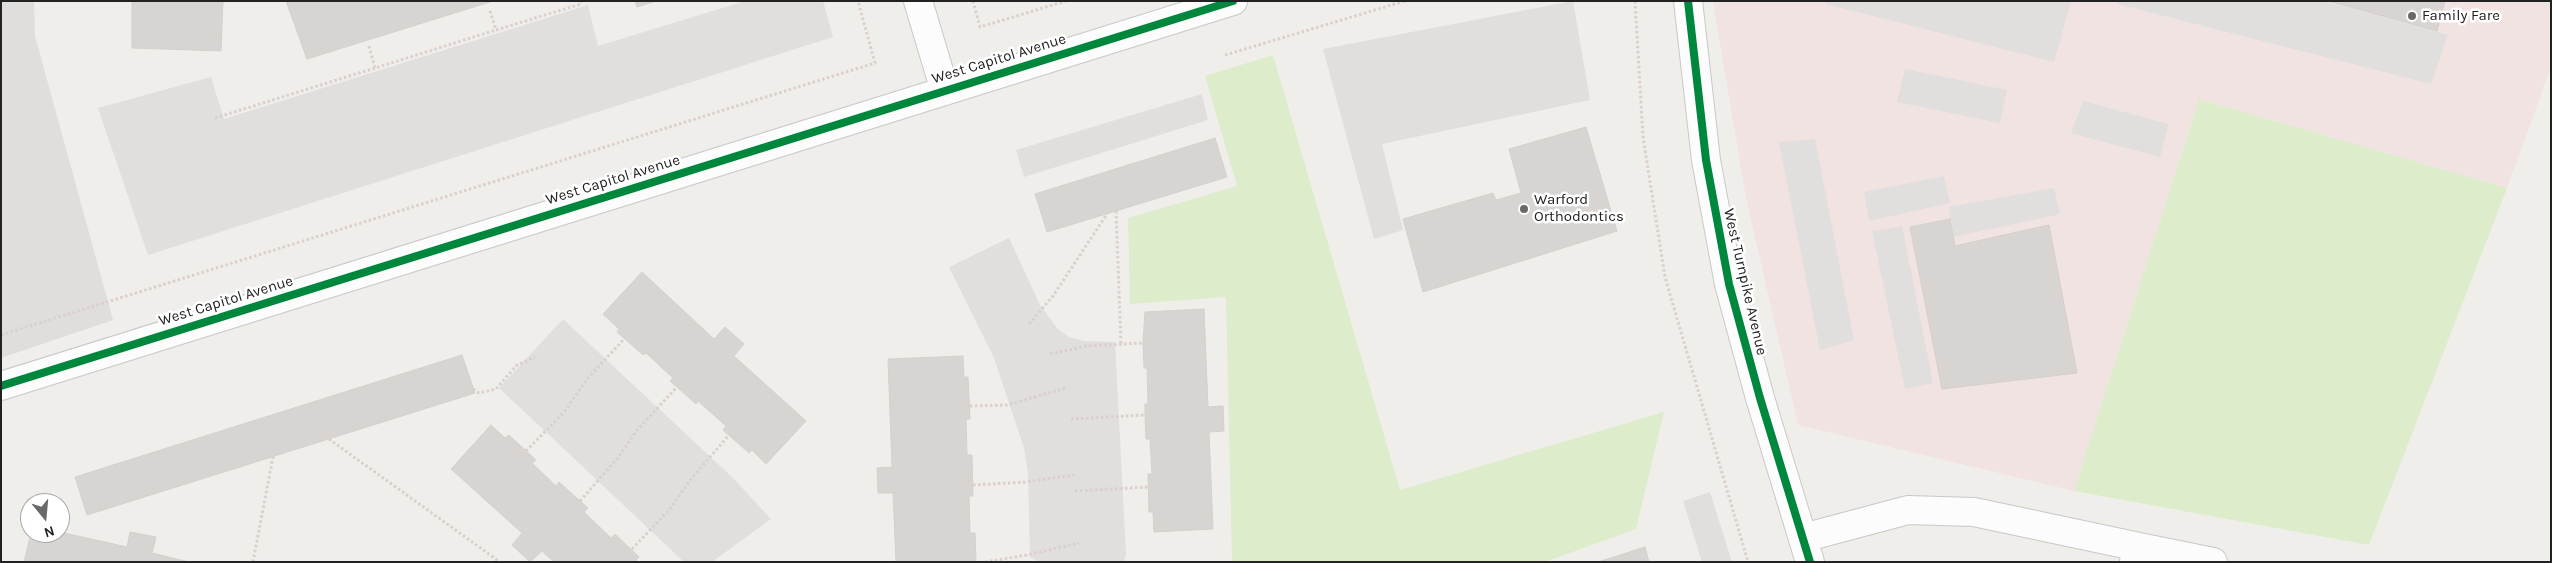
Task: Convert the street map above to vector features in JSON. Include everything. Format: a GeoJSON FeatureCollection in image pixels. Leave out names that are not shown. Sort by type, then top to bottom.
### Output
{"type":"FeatureCollection","features":[{"type":"Feature","properties":{"kind":"street"},"geometry":{"type":"LineString","coordinates":[[918,1],[945,91]]}},
{"type":"Feature","properties":{"kind":"street","name":"West Capitol Avenue"},"geometry":{"type":"LineString","coordinates":[[1,386],[1233,1]]}},
{"type":"Feature","properties":{"kind":"street","name":"West Turnpike Avenue"},"geometry":{"type":"LineString","coordinates":[[1688,1],[1706,160],[1729,284],[1760,398],[1806,550]]}},
{"type":"Feature","properties":{"kind":"street"},"geometry":{"type":"LineString","coordinates":[[1806,550],[1908,510],[1974,512],[2136,554],[2213,562]]}},
{"type":"Feature","properties":{"kind":"path"},"geometry":{"type":"LineString","coordinates":[[215,118],[581,4],[581,1]]}},
{"type":"Feature","properties":{"kind":"path"},"geometry":{"type":"LineString","coordinates":[[1,335],[875,63],[858,1]]}},
{"type":"Feature","properties":{"kind":"path"},"geometry":{"type":"LineString","coordinates":[[973,1],[980,27],[1066,1]]}},
{"type":"Feature","properties":{"kind":"path"},"geometry":{"type":"LineString","coordinates":[[1225,55],[1405,1]]}},
{"type":"Feature","properties":{"kind":"path"},"geometry":{"type":"LineString","coordinates":[[1635,1],[1642,137],[1665,277],[1748,562]]}},
{"type":"Feature","properties":{"kind":"path"},"geometry":{"type":"LineString","coordinates":[[490,11],[496,30]]}},
{"type":"Feature","properties":{"kind":"path"},"geometry":{"type":"LineString","coordinates":[[368,46],[375,68]]}},
{"type":"Feature","properties":{"kind":"path"},"geometry":{"type":"LineString","coordinates":[[1116,211],[1121,344]]}},
{"type":"Feature","properties":{"kind":"path"},"geometry":{"type":"LineString","coordinates":[[1029,324],[1054,296],[1107,214]]}},
{"type":"Feature","properties":{"kind":"path"},"geometry":{"type":"LineString","coordinates":[[526,451],[565,411],[587,380],[624,338]]}},
{"type":"Feature","properties":{"kind":"path"},"geometry":{"type":"LineString","coordinates":[[1050,354],[1087,346],[1143,343]]}},
{"type":"Feature","properties":{"kind":"path"},"geometry":{"type":"LineString","coordinates":[[473,389],[479,393],[496,389],[517,365],[535,357]]}},
{"type":"Feature","properties":{"kind":"path"},"geometry":{"type":"LineString","coordinates":[[580,501],[617,459],[638,429],[677,387]]}},
{"type":"Feature","properties":{"kind":"path"},"geometry":{"type":"LineString","coordinates":[[970,406],[1007,405],[1066,388]]}},
{"type":"Feature","properties":{"kind":"path"},"geometry":{"type":"LineString","coordinates":[[1070,419],[1145,415]]}},
{"type":"Feature","properties":{"kind":"path"},"geometry":{"type":"LineString","coordinates":[[632,549],[670,508],[691,478],[729,435]]}},
{"type":"Feature","properties":{"kind":"path"},"geometry":{"type":"LineString","coordinates":[[329,439],[500,562]]}},
{"type":"Feature","properties":{"kind":"path"},"geometry":{"type":"LineString","coordinates":[[252,562],[273,457]]}},
{"type":"Feature","properties":{"kind":"path"},"geometry":{"type":"LineString","coordinates":[[973,485],[1026,482],[1074,475]]}},
{"type":"Feature","properties":{"kind":"path"},"geometry":{"type":"LineString","coordinates":[[1075,490],[1148,487]]}},
{"type":"Feature","properties":{"kind":"path"},"geometry":{"type":"LineString","coordinates":[[985,562],[1027,556],[1079,543]]}},
{"type":"Feature","properties":{"kind":"shaded area"},"geometry":{"type":"Polygon","coordinates":[[[1,1],[34,1],[35,36],[113,320],[1,358],[1,1]]]}},
{"type":"Feature","properties":{"kind":"shaded area"},"geometry":{"type":"Polygon","coordinates":[[[745,1],[823,1],[833,37],[148,255],[98,108],[211,77],[224,119],[588,5],[598,46],[745,1]]]}},
{"type":"Feature","properties":{"kind":"shaded area"},"geometry":{"type":"Polygon","coordinates":[[[1573,1],[1590,100],[1382,144],[1403,230],[1374,239],[1323,49],[1573,1]]]}},
{"type":"Feature","properties":{"kind":"shaded area"},"geometry":{"type":"Polygon","coordinates":[[[1713,1],[2551,1],[2551,67],[2507,188],[2199,99],[2074,491],[1798,425],[1746,198],[1713,1]]]}},
{"type":"Feature","properties":{"kind":"shaded area"},"geometry":{"type":"Polygon","coordinates":[[[1826,1],[2071,1],[2054,62],[1826,4],[1826,1]]]}},
{"type":"Feature","properties":{"kind":"shaded area"},"geometry":{"type":"Polygon","coordinates":[[[2117,1],[2324,1],[2448,35],[2431,84],[2117,4],[2117,1]]]}},
{"type":"Feature","properties":{"kind":"shaded area"},"geometry":{"type":"Polygon","coordinates":[[[1905,69],[2007,90],[2000,123],[1897,102],[1905,69]]]}},
{"type":"Feature","properties":{"kind":"shaded area"},"geometry":{"type":"Polygon","coordinates":[[[1202,94],[1208,120],[1024,177],[1016,150],[1202,94]]]}},
{"type":"Feature","properties":{"kind":"shaded area"},"geometry":{"type":"Polygon","coordinates":[[[2083,101],[2169,124],[2160,157],[2071,133],[2083,101]]]}},
{"type":"Feature","properties":{"kind":"shaded area"},"geometry":{"type":"Polygon","coordinates":[[[1815,139],[1854,340],[1820,350],[1779,142],[1815,139]]]}},
{"type":"Feature","properties":{"kind":"shaded area"},"geometry":{"type":"Polygon","coordinates":[[[1944,176],[1950,203],[1869,221],[1864,192],[1944,176]]]}},
{"type":"Feature","properties":{"kind":"shaded area"},"geometry":{"type":"Polygon","coordinates":[[[2054,188],[2060,214],[1954,237],[1949,207],[2054,188]]]}},
{"type":"Feature","properties":{"kind":"shaded area"},"geometry":{"type":"Polygon","coordinates":[[[1902,226],[1933,383],[1905,389],[1872,231],[1902,226]]]}},
{"type":"Feature","properties":{"kind":"shaded area"},"geometry":{"type":"Polygon","coordinates":[[[1009,238],[1040,305],[1057,328],[1069,337],[1084,341],[1115,342],[1126,554],[1124,562],[1040,562],[1030,557],[1028,474],[1024,448],[994,358],[949,267],[1009,238]]]}},
{"type":"Feature","properties":{"kind":"shaded area"},"geometry":{"type":"Polygon","coordinates":[[[563,319],[734,479],[771,519],[712,562],[684,562],[499,388],[563,319]]]}},
{"type":"Feature","properties":{"kind":"shaded area"},"geometry":{"type":"Polygon","coordinates":[[[1710,492],[1732,562],[1702,562],[1683,501],[1710,492]]]}},
{"type":"Feature","properties":{"kind":"green space"},"geometry":{"type":"Polygon","coordinates":[[[1273,55],[1400,490],[1664,412],[1636,529],[1545,562],[1232,562],[1226,297],[1130,304],[1128,218],[1237,186],[1205,76],[1273,55]]]}},
{"type":"Feature","properties":{"kind":"green space"},"geometry":{"type":"Polygon","coordinates":[[[2199,99],[2507,188],[2369,545],[2074,491],[2199,99]]]}},
{"type":"Feature","properties":{"kind":"building"},"geometry":{"type":"Polygon","coordinates":[[[132,1],[223,1],[221,51],[132,48],[132,1]]]}},
{"type":"Feature","properties":{"kind":"building"},"geometry":{"type":"Polygon","coordinates":[[[286,1],[493,1],[307,59],[286,1]]]}},
{"type":"Feature","properties":{"kind":"building"},"geometry":{"type":"Polygon","coordinates":[[[635,1],[656,1],[637,7],[635,1]]]}},
{"type":"Feature","properties":{"kind":"building","name":"Family Fare"},"geometry":{"type":"Polygon","coordinates":[[[2328,1],[2445,1],[2437,31],[2328,1]]]}},
{"type":"Feature","properties":{"kind":"building","name":"Warford Orthodontics"},"geometry":{"type":"Polygon","coordinates":[[[1586,127],[1617,231],[1423,292],[1403,219],[1493,193],[1496,200],[1521,193],[1509,149],[1586,127]]]}},
{"type":"Feature","properties":{"kind":"building"},"geometry":{"type":"Polygon","coordinates":[[[1215,138],[1227,177],[1047,232],[1035,194],[1215,138]]]}},
{"type":"Feature","properties":{"kind":"building"},"geometry":{"type":"Polygon","coordinates":[[[1950,219],[1955,246],[2049,225],[2077,373],[1942,389],[1910,227],[1950,219]]]}},
{"type":"Feature","properties":{"kind":"building"},"geometry":{"type":"Polygon","coordinates":[[[642,272],[714,339],[725,327],[744,344],[734,356],[806,421],[766,464],[752,450],[749,453],[723,430],[726,426],[698,401],[696,404],[670,381],[673,378],[646,353],[643,355],[617,332],[619,329],[603,314],[642,272]]]}},
{"type":"Feature","properties":{"kind":"building"},"geometry":{"type":"Polygon","coordinates":[[[1204,309],[1208,407],[1223,406],[1224,431],[1209,432],[1213,529],[1154,532],[1153,512],[1149,512],[1148,474],[1152,474],[1150,439],[1146,439],[1145,415],[1145,404],[1148,404],[1147,368],[1144,368],[1143,343],[1145,312],[1204,309]]]}},
{"type":"Feature","properties":{"kind":"building"},"geometry":{"type":"Polygon","coordinates":[[[462,355],[475,393],[87,515],[75,477],[462,355]]]}},
{"type":"Feature","properties":{"kind":"building"},"geometry":{"type":"Polygon","coordinates":[[[963,356],[964,377],[968,377],[970,419],[966,419],[967,455],[972,455],[973,496],[969,496],[970,533],[975,533],[976,562],[896,562],[893,493],[878,493],[877,468],[892,467],[888,359],[963,356]]]}},
{"type":"Feature","properties":{"kind":"building"},"geometry":{"type":"Polygon","coordinates":[[[491,425],[505,438],[509,435],[536,460],[532,463],[556,486],[559,482],[588,508],[584,512],[611,538],[615,534],[639,557],[636,560],[637,562],[554,562],[542,551],[530,562],[512,545],[522,533],[451,469],[491,425]]]}},
{"type":"Feature","properties":{"kind":"building"},"geometry":{"type":"Polygon","coordinates":[[[130,532],[156,537],[152,553],[189,562],[24,562],[29,543],[70,543],[70,534],[127,547],[130,532]]]}},
{"type":"Feature","properties":{"kind":"building"},"geometry":{"type":"Polygon","coordinates":[[[1645,547],[1649,562],[1598,562],[1645,547]]]}},
{"type":"Feature","properties":{"kind":"cycle path"},"geometry":{"type":"LineString","coordinates":[[1,386],[1233,1]]}},
{"type":"Feature","properties":{"kind":"cycle path"},"geometry":{"type":"LineString","coordinates":[[1688,1],[1706,160],[1729,284],[1760,398],[1810,562]]}},
{"type":"Feature","properties":{"kind":"place","name":"Family Fare"},"geometry":{"type":"Point","coordinates":[2412,16]}},
{"type":"Feature","properties":{"kind":"place","name":"Warford Orthodontics"},"geometry":{"type":"Point","coordinates":[1524,209]}}]}
